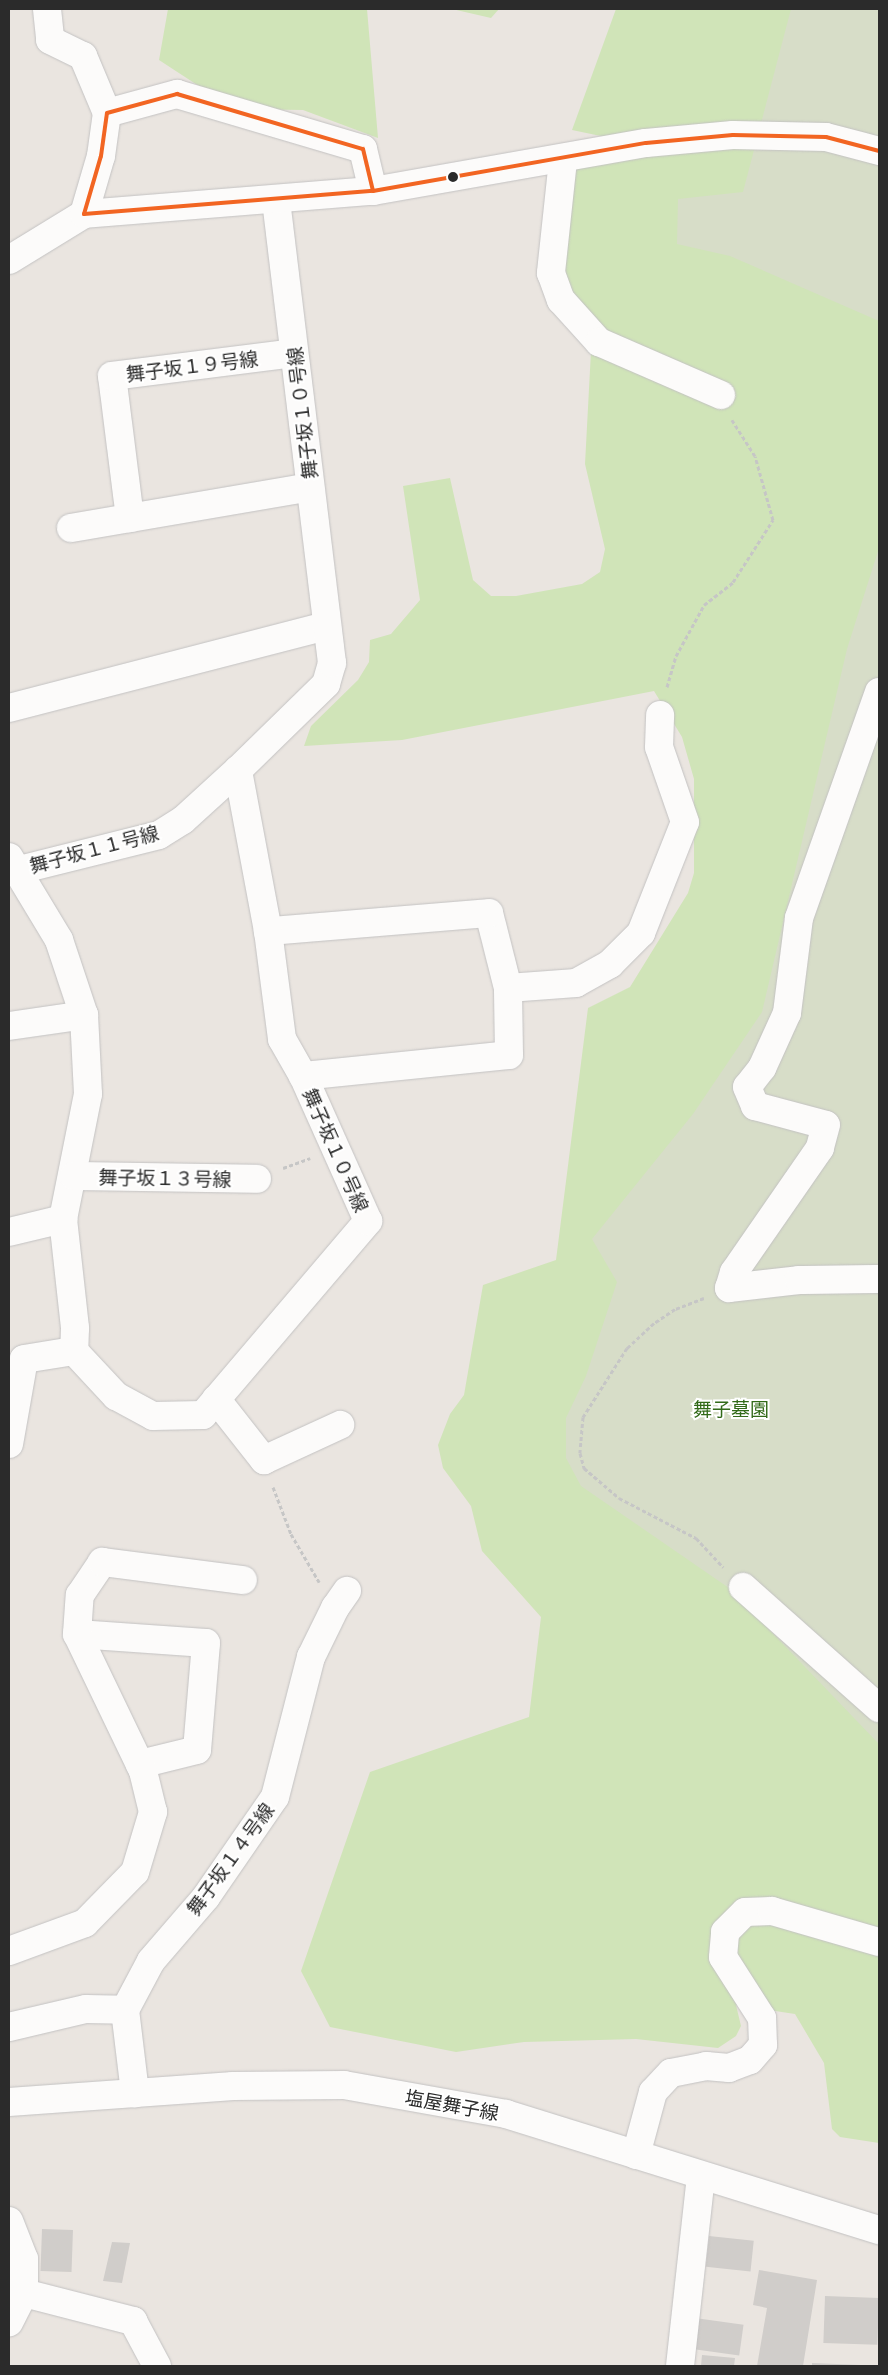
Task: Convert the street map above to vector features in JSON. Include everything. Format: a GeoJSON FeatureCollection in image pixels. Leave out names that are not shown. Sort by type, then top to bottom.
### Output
{"type":"FeatureCollection","features":[{"type":"Feature","properties":{"kind":"street"},"geometry":{"type":"LineString","coordinates":[[47,9],[50,40],[83,56],[108,113],[101,156],[84,214]]}},
{"type":"Feature","properties":{"kind":"street"},"geometry":{"type":"LineString","coordinates":[[108,113],[177,94],[363,149],[373,191]]}},
{"type":"Feature","properties":{"kind":"street"},"geometry":{"type":"LineString","coordinates":[[9,260],[84,214],[276,201],[373,191],[563,160],[646,143],[733,135],[826,137],[879,150]]}},
{"type":"Feature","properties":{"kind":"street"},"geometry":{"type":"LineString","coordinates":[[563,160],[551,273],[561,300],[599,342],[721,395]]}},
{"type":"Feature","properties":{"kind":"street","name":"舞子坂１０号線"},"geometry":{"type":"LineString","coordinates":[[238,770],[326,684],[332,663],[276,201]]}},
{"type":"Feature","properties":{"kind":"street","name":"舞子坂１９号線"},"geometry":{"type":"LineString","coordinates":[[130,518],[112,376],[294,353]]}},
{"type":"Feature","properties":{"kind":"street"},"geometry":{"type":"LineString","coordinates":[[71,528],[310,487]]}},
{"type":"Feature","properties":{"kind":"street"},"geometry":{"type":"LineString","coordinates":[[9,708],[327,626]]}},
{"type":"Feature","properties":{"kind":"street"},"geometry":{"type":"LineString","coordinates":[[879,692],[799,918],[787,1013],[762,1068],[747,1087],[755,1106],[826,1125],[820,1148],[734,1272],[730,1288],[799,1280],[879,1279]]}},
{"type":"Feature","properties":{"kind":"street"},"geometry":{"type":"LineString","coordinates":[[508,988],[576,983],[610,964],[641,933],[685,822],[659,747],[660,715]]}},
{"type":"Feature","properties":{"kind":"street"},"geometry":{"type":"LineString","coordinates":[[238,770],[268,931],[282,1039],[303,1076]]}},
{"type":"Feature","properties":{"kind":"street","name":"舞子坂１１号線"},"geometry":{"type":"LineString","coordinates":[[14,863],[159,835],[183,820],[238,770]]}},
{"type":"Feature","properties":{"kind":"street"},"geometry":{"type":"LineString","coordinates":[[9,1444],[24,1359],[74,1351],[75,1328],[64,1219],[74,1176],[88,1094],[84,1015],[59,940],[14,863]]}},
{"type":"Feature","properties":{"kind":"street","name":"舞子坂１０号線"},"geometry":{"type":"LineString","coordinates":[[74,1351],[116,1396],[153,1416],[203,1415],[368,1221],[303,1076],[509,1056],[508,988],[489,913],[268,931]]}},
{"type":"Feature","properties":{"kind":"street"},"geometry":{"type":"LineString","coordinates":[[9,1026],[84,1015]]}},
{"type":"Feature","properties":{"kind":"street","name":"舞子坂１３号線"},"geometry":{"type":"LineString","coordinates":[[74,1176],[257,1179]]}},
{"type":"Feature","properties":{"kind":"street"},"geometry":{"type":"LineString","coordinates":[[9,1232],[64,1219]]}},
{"type":"Feature","properties":{"kind":"street"},"geometry":{"type":"LineString","coordinates":[[216,1399],[264,1460],[340,1425]]}},
{"type":"Feature","properties":{"kind":"street"},"geometry":{"type":"LineString","coordinates":[[9,1952],[85,1923],[135,1872],[153,1812],[140,1764],[77,1634],[80,1595],[102,1562],[243,1580]]}},
{"type":"Feature","properties":{"kind":"street"},"geometry":{"type":"LineString","coordinates":[[743,1587],[879,1708]]}},
{"type":"Feature","properties":{"kind":"street","name":"舞子坂１４号線"},"geometry":{"type":"LineString","coordinates":[[125,2010],[151,1961],[206,1898],[275,1797],[311,1657],[341,1599]]}},
{"type":"Feature","properties":{"kind":"street"},"geometry":{"type":"LineString","coordinates":[[77,1634],[206,1643],[197,1750],[140,1764]]}},
{"type":"Feature","properties":{"kind":"street"},"geometry":{"type":"LineString","coordinates":[[636,2155],[653,2092],[671,2073],[706,2066],[729,2068],[750,2060],[763,2045],[762,2018],[722,1957],[725,1932],[745,1912],[772,1911],[879,1942]]}},
{"type":"Feature","properties":{"kind":"street"},"geometry":{"type":"LineString","coordinates":[[9,2028],[86,2009],[125,2010],[135,2093]]}},
{"type":"Feature","properties":{"kind":"street","name":"塩屋舞子線"},"geometry":{"type":"LineString","coordinates":[[9,2102],[233,2086],[344,2085],[506,2114],[701,2177],[879,2230]]}},
{"type":"Feature","properties":{"kind":"street"},"geometry":{"type":"LineString","coordinates":[[680,2366],[701,2177]]}},
{"type":"Feature","properties":{"kind":"street"},"geometry":{"type":"LineString","coordinates":[[9,2221],[24,2260],[24,2294],[9,2322]]}},
{"type":"Feature","properties":{"kind":"street"},"geometry":{"type":"LineString","coordinates":[[24,2294],[133,2321],[157,2366]]}},
{"type":"Feature","properties":{"kind":"path"},"geometry":{"type":"LineString","coordinates":[[660,715],[676,656],[704,605],[733,582],[773,520],[755,456],[721,395]]}},
{"type":"Feature","properties":{"kind":"path"},"geometry":{"type":"LineString","coordinates":[[257,1179],[335,1148]]}},
{"type":"Feature","properties":{"kind":"path"},"geometry":{"type":"LineString","coordinates":[[730,1288],[675,1309],[654,1323],[627,1348],[583,1417],[580,1453],[584,1468],[619,1498],[696,1538],[743,1587]]}},
{"type":"Feature","properties":{"kind":"path"},"geometry":{"type":"LineString","coordinates":[[264,1460],[291,1534],[341,1599]]}},
{"type":"Feature","properties":{"kind":"green space"},"geometry":{"type":"Polygon","coordinates":[[[168,9],[367,9],[378,138],[303,110],[234,109],[159,60],[168,9]]]}},
{"type":"Feature","properties":{"kind":"green space"},"geometry":{"type":"Polygon","coordinates":[[[452,9],[499,9],[491,18],[452,9]]]}},
{"type":"Feature","properties":{"kind":"green space"},"geometry":{"type":"Polygon","coordinates":[[[616,9],[879,9],[879,132],[620,140],[572,130],[616,9]]]}},
{"type":"Feature","properties":{"kind":"green space"},"geometry":{"type":"Polygon","coordinates":[[[791,9],[879,9],[879,321],[730,256],[677,244],[678,199],[743,192],[791,9]]]}},
{"type":"Feature","properties":{"kind":"green space"},"geometry":{"type":"Polygon","coordinates":[[[764,145],[879,167],[879,2143],[840,2137],[832,2129],[824,2063],[795,2014],[736,2005],[741,2026],[736,2036],[718,2048],[636,2039],[524,2042],[456,2052],[330,2027],[301,1971],[370,1772],[529,1717],[541,1617],[482,1551],[471,1506],[443,1468],[438,1445],[450,1414],[464,1395],[483,1285],[556,1260],[588,1008],[630,987],[688,893],[694,873],[694,779],[682,737],[654,691],[402,740],[304,746],[311,726],[358,680],[369,662],[370,640],[391,634],[420,600],[403,486],[450,478],[473,580],[491,596],[516,596],[582,584],[600,572],[605,549],[585,464],[591,351],[560,279],[574,167],[656,152],[764,145]]]}},
{"type":"Feature","properties":{"kind":"green space","name":"舞子墓園"},"geometry":{"type":"Polygon","coordinates":[[[879,548],[879,1744],[729,1588],[581,1486],[566,1458],[566,1418],[586,1376],[617,1282],[592,1239],[693,1114],[762,1012],[847,649],[879,548]]]}},
{"type":"Feature","properties":{"kind":"building"},"geometry":{"type":"Polygon","coordinates":[[[42,2229],[73,2230],[72,2272],[41,2271],[42,2229]]]}},
{"type":"Feature","properties":{"kind":"building"},"geometry":{"type":"Polygon","coordinates":[[[709,2236],[754,2241],[751,2272],[706,2267],[709,2236]]]}},
{"type":"Feature","properties":{"kind":"building"},"geometry":{"type":"Polygon","coordinates":[[[112,2242],[130,2243],[122,2283],[103,2281],[112,2242]]]}},
{"type":"Feature","properties":{"kind":"building"},"geometry":{"type":"Polygon","coordinates":[[[759,2270],[817,2280],[803,2366],[757,2366],[767,2308],[753,2305],[759,2270]]]}},
{"type":"Feature","properties":{"kind":"building"},"geometry":{"type":"Polygon","coordinates":[[[825,2296],[879,2298],[877,2345],[823,2343],[825,2296]]]}},
{"type":"Feature","properties":{"kind":"building"},"geometry":{"type":"Polygon","coordinates":[[[695,2318],[744,2325],[739,2356],[691,2349],[695,2318]]]}},
{"type":"Feature","properties":{"kind":"building"},"geometry":{"type":"Polygon","coordinates":[[[702,2355],[735,2358],[734,2366],[701,2366],[702,2355]]]}},
{"type":"Feature","properties":{"kind":"building"},"geometry":{"type":"Polygon","coordinates":[[[812,2363],[861,2365],[812,2366],[812,2363]]]}},
{"type":"Feature","properties":{"kind":"transit line"},"geometry":{"type":"LineString","coordinates":[[107,113],[177,94],[363,149],[373,191]]}},
{"type":"Feature","properties":{"kind":"transit line"},"geometry":{"type":"LineString","coordinates":[[84,214],[101,156],[107,113]]}},
{"type":"Feature","properties":{"kind":"transit line"},"geometry":{"type":"LineString","coordinates":[[84,214],[373,191],[646,143],[733,135],[826,137],[879,151]]}}]}
